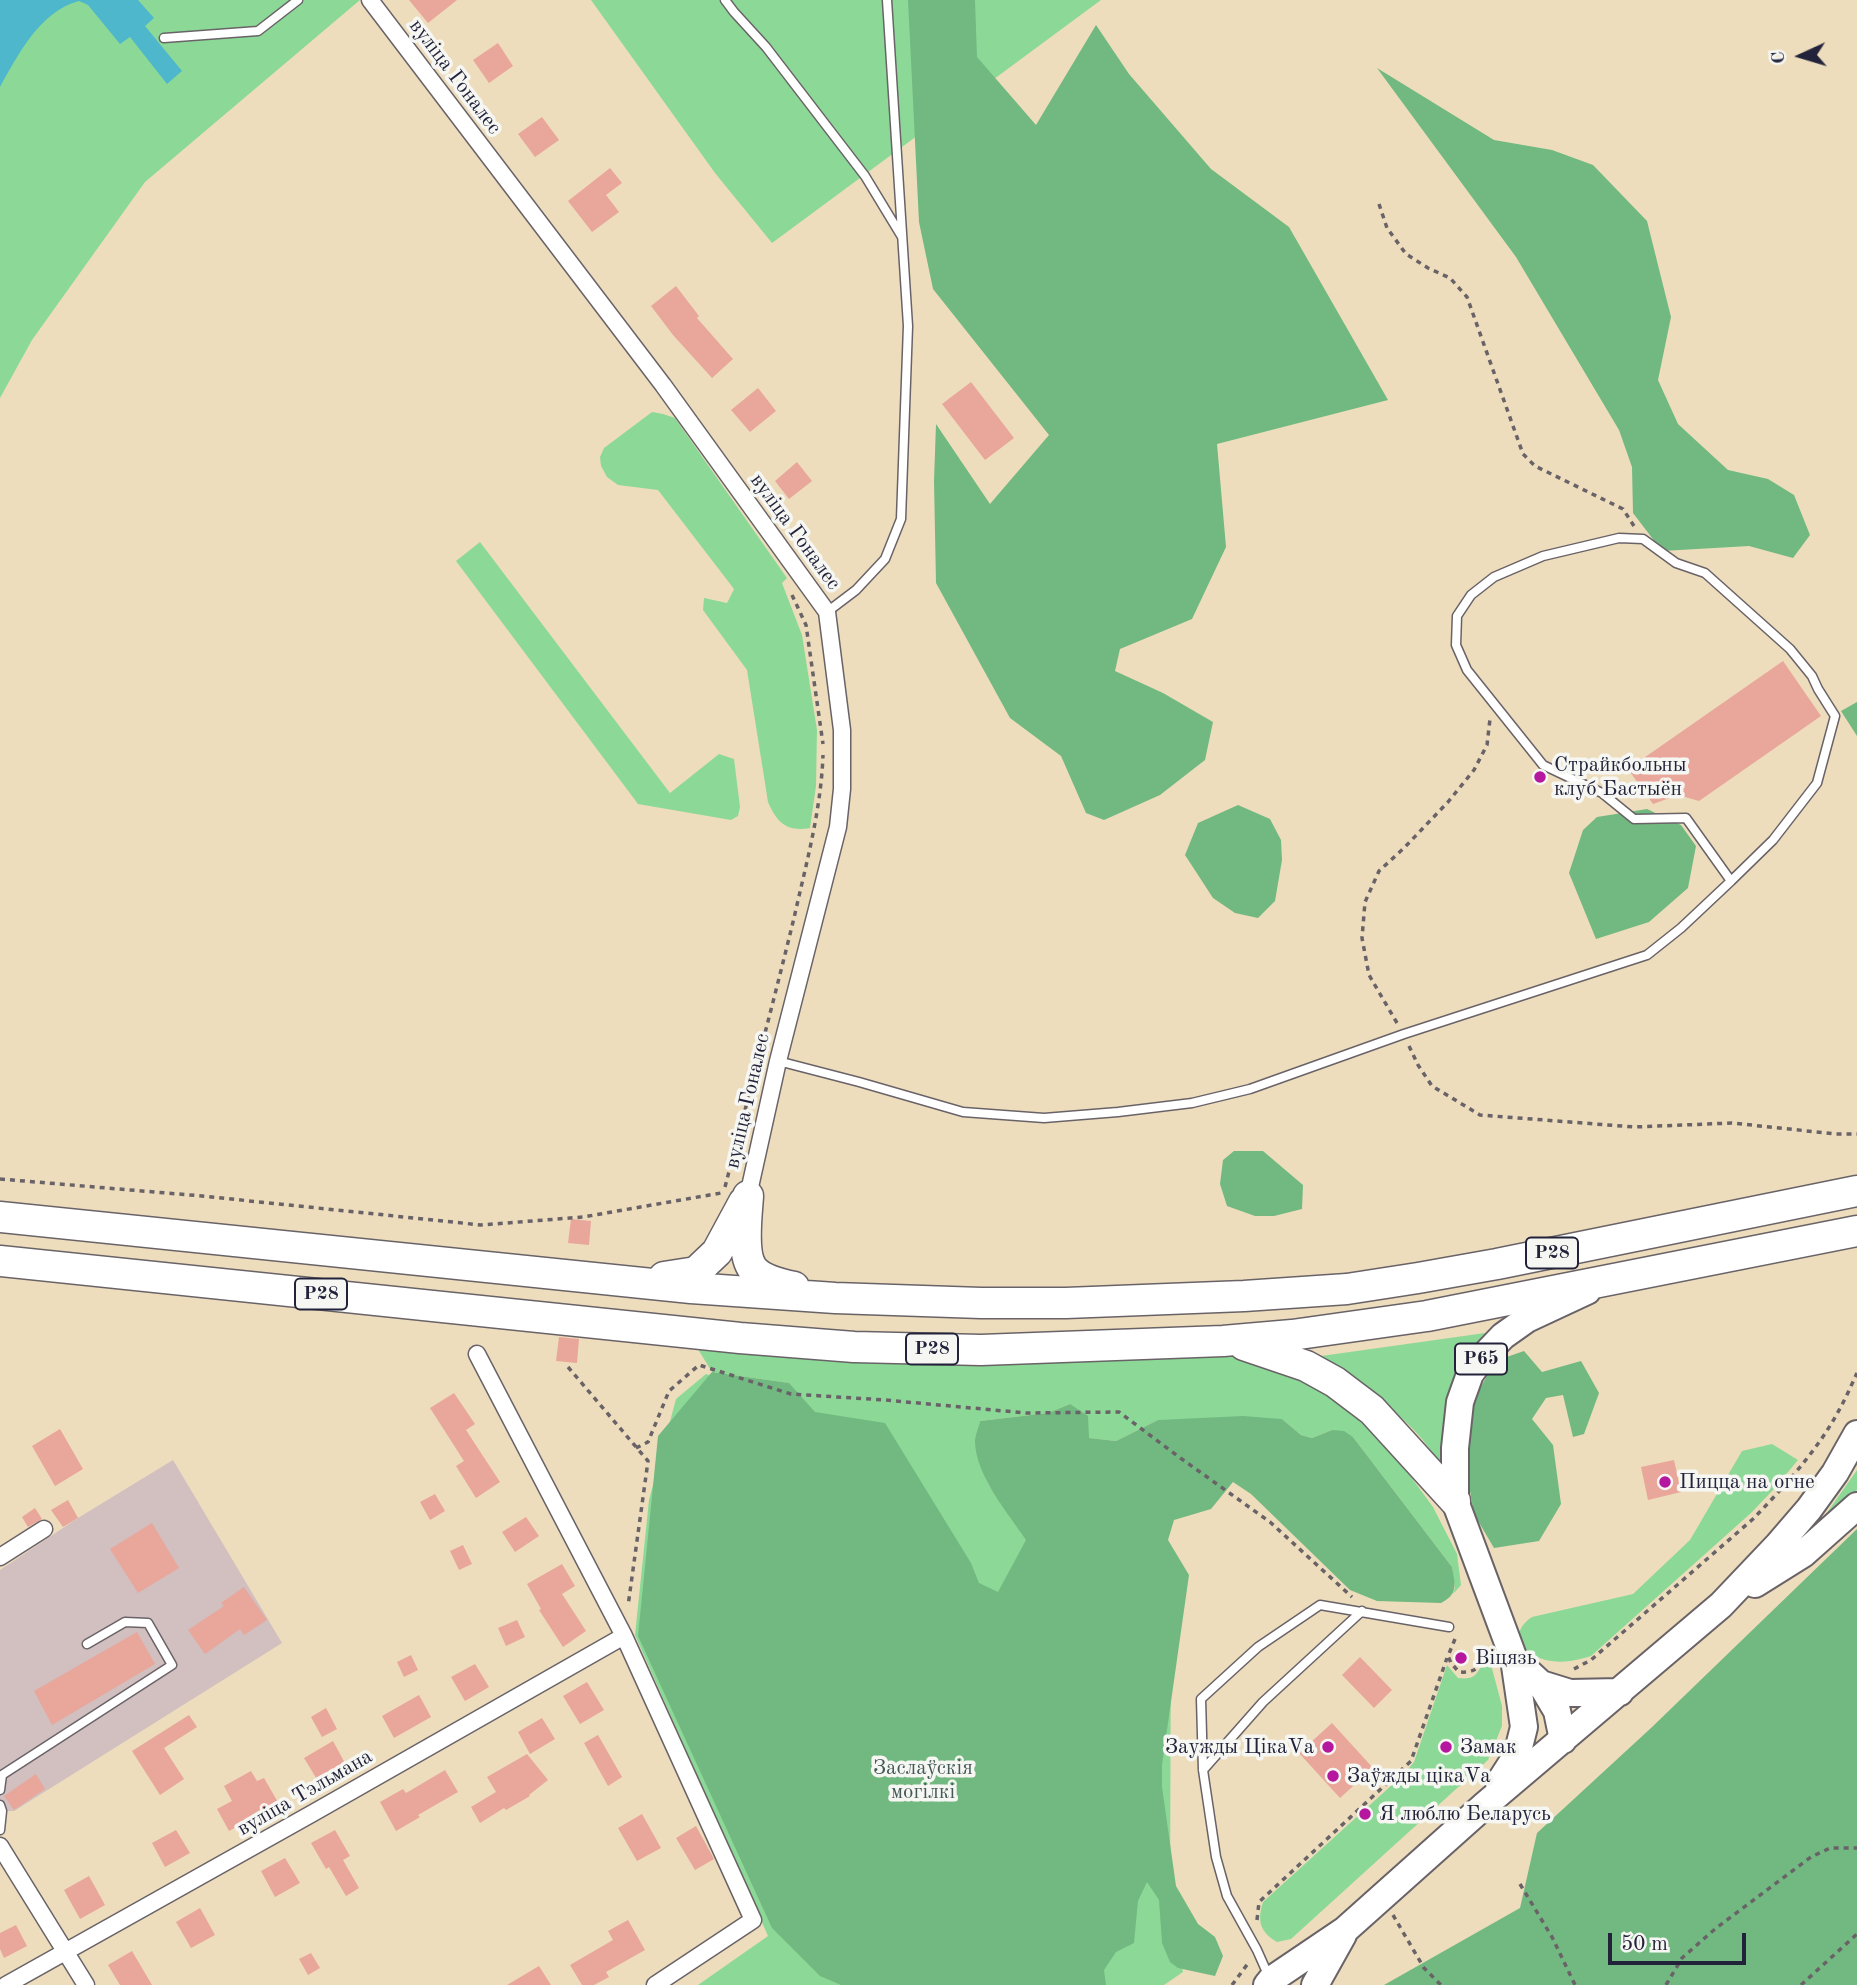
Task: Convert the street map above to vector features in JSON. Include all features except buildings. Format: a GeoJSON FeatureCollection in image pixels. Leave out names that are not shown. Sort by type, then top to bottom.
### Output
{"type":"FeatureCollection","features":[{"type":"Feature","properties":{"kind":"highway","name":"Р28"},"geometry":{"type":"LineString","coordinates":[[0,1217],[691,1288],[835,1298],[1066,1303],[1347,1289],[1497,1264],[1857,1191]]}},
{"type":"Feature","properties":{"kind":"highway"},"geometry":{"type":"LineString","coordinates":[[636,1281],[696,1272],[716,1252],[748,1196]]}},
{"type":"Feature","properties":{"kind":"highway"},"geometry":{"type":"LineString","coordinates":[[748,1196],[746,1253],[753,1269],[770,1281],[835,1298]]}},
{"type":"Feature","properties":{"kind":"highway","name":"Р28"},"geometry":{"type":"LineString","coordinates":[[0,1261],[740,1338],[854,1347],[981,1350],[1223,1341],[1292,1335],[1427,1316],[1605,1283],[1857,1231]]}},
{"type":"Feature","properties":{"kind":"highway","name":"Р65"},"geometry":{"type":"LineString","coordinates":[[1223,1341],[1253,1347],[1306,1366],[1335,1382],[1372,1410],[1455,1501]]}},
{"type":"Feature","properties":{"kind":"main road","name":"Р65"},"geometry":{"type":"LineString","coordinates":[[1524,1727],[1514,1659],[1455,1501],[1455,1448],[1460,1402],[1470,1374],[1503,1336],[1527,1319],[1605,1283]]}},
{"type":"Feature","properties":{"kind":"main road"},"geometry":{"type":"LineString","coordinates":[[1269,1983],[1345,1930],[1485,1805],[1721,1605],[1809,1509],[1835,1473],[1857,1434]]}},
{"type":"Feature","properties":{"kind":"main road"},"geometry":{"type":"LineString","coordinates":[[1721,1605],[1803,1554],[1857,1506]]}},
{"type":"Feature","properties":{"kind":"main road","name":"Р65"},"geometry":{"type":"LineString","coordinates":[[1514,1659],[1541,1684],[1557,1711],[1563,1740]]}},
{"type":"Feature","properties":{"kind":"main road","name":"Р65"},"geometry":{"type":"LineString","coordinates":[[1541,1684],[1570,1693],[1620,1692]]}},
{"type":"Feature","properties":{"kind":"main road"},"geometry":{"type":"LineString","coordinates":[[1485,1805],[1517,1755],[1524,1727],[1540,1736],[1563,1740]]}},
{"type":"Feature","properties":{"kind":"main road"},"geometry":{"type":"LineString","coordinates":[[1315,1985],[1345,1930]]}},
{"type":"Feature","properties":{"kind":"street","name":"вуліца Гоналес"},"geometry":{"type":"LineString","coordinates":[[370,0],[663,385],[827,612],[842,730],[842,789],[838,827],[778,1061],[748,1196]]}},
{"type":"Feature","properties":{"kind":"street"},"geometry":{"type":"LineString","coordinates":[[477,1354],[624,1636],[753,1920],[655,1985]]}},
{"type":"Feature","properties":{"kind":"street"},"geometry":{"type":"LineString","coordinates":[[0,1557],[44,1529]]}},
{"type":"Feature","properties":{"kind":"street","name":"вуліца Тэльмана"},"geometry":{"type":"LineString","coordinates":[[6,1985],[624,1636]]}},
{"type":"Feature","properties":{"kind":"street"},"geometry":{"type":"LineString","coordinates":[[0,1846],[86,1985]]}},
{"type":"Feature","properties":{"kind":"lane"},"geometry":{"type":"LineString","coordinates":[[164,38],[258,31],[298,0]]}},
{"type":"Feature","properties":{"kind":"lane"},"geometry":{"type":"LineString","coordinates":[[725,0],[766,47],[865,176],[903,240]]}},
{"type":"Feature","properties":{"kind":"lane"},"geometry":{"type":"LineString","coordinates":[[827,612],[856,590],[886,559],[901,519],[908,326],[887,0]]}},
{"type":"Feature","properties":{"kind":"lane"},"geometry":{"type":"LineString","coordinates":[[778,1061],[963,1112],[1044,1118],[1118,1112],[1192,1103],[1250,1089],[1404,1034],[1647,956],[1681,928],[1731,881],[1773,840],[1817,783],[1835,716],[1812,676],[1790,649],[1705,573],[1676,563],[1643,539],[1619,538],[1543,556],[1494,577],[1471,595],[1457,616],[1456,645],[1467,670],[1543,765],[1602,793],[1634,819],[1686,818],[1731,881]]}},
{"type":"Feature","properties":{"kind":"lane"},"geometry":{"type":"LineString","coordinates":[[1269,1983],[1257,1951],[1227,1896],[1216,1857],[1203,1770],[1201,1699],[1258,1647],[1320,1605],[1362,1608],[1449,1627]]}},
{"type":"Feature","properties":{"kind":"lane"},"geometry":{"type":"LineString","coordinates":[[1203,1770],[1263,1702],[1362,1608]]}},
{"type":"Feature","properties":{"kind":"lane"},"geometry":{"type":"LineString","coordinates":[[0,1790],[2,1775],[172,1665],[148,1623],[125,1622],[87,1644]]}},
{"type":"Feature","properties":{"kind":"lane"},"geometry":{"type":"LineString","coordinates":[[0,1805],[0,1830]]}},
{"type":"Feature","properties":{"kind":"path"},"geometry":{"type":"LineString","coordinates":[[1379,204],[1387,228],[1406,254],[1450,278],[1467,297],[1523,454],[1535,466],[1623,509],[1643,539]]}},
{"type":"Feature","properties":{"kind":"path"},"geometry":{"type":"LineString","coordinates":[[0,1179],[202,1196],[481,1225],[583,1217],[723,1193],[816,827],[822,786],[823,745],[806,625],[788,585],[801,576]]}},
{"type":"Feature","properties":{"kind":"path"},"geometry":{"type":"LineString","coordinates":[[1482,689],[1490,718],[1487,745],[1474,770],[1405,848],[1379,871],[1366,902],[1362,938],[1369,975],[1432,1086],[1480,1115],[1634,1127],[1732,1123],[1857,1134]]}},
{"type":"Feature","properties":{"kind":"path"},"geometry":{"type":"LineString","coordinates":[[636,1448],[648,1442],[670,1391],[699,1365],[791,1394],[1026,1413],[1119,1412],[1270,1522],[1362,1608]]}},
{"type":"Feature","properties":{"kind":"path"},"geometry":{"type":"LineString","coordinates":[[568,1367],[648,1461],[624,1636]]}},
{"type":"Feature","properties":{"kind":"path"},"geometry":{"type":"LineString","coordinates":[[1564,1669],[1573,1670],[1591,1660],[1753,1519],[1799,1468],[1837,1415],[1857,1373]]}},
{"type":"Feature","properties":{"kind":"path"},"geometry":{"type":"LineString","coordinates":[[1232,1985],[1257,1951],[1262,1933],[1257,1926],[1256,1916],[1259,1902],[1411,1761],[1455,1639],[1449,1627]]}},
{"type":"Feature","properties":{"kind":"path"},"geometry":{"type":"LineString","coordinates":[[1448,1656],[1459,1672],[1470,1673],[1477,1669],[1483,1654],[1514,1659]]}},
{"type":"Feature","properties":{"kind":"path"},"geometry":{"type":"LineString","coordinates":[[1666,1985],[1682,1958],[1715,1928],[1811,1857],[1830,1848],[1857,1848]]}},
{"type":"Feature","properties":{"kind":"path"},"geometry":{"type":"LineString","coordinates":[[1520,1884],[1552,1937],[1575,1985]]}},
{"type":"Feature","properties":{"kind":"path"},"geometry":{"type":"LineString","coordinates":[[1382,1898],[1424,1968],[1441,1985]]}},
{"type":"Feature","properties":{"kind":"path"},"geometry":{"type":"LineString","coordinates":[[1801,1985],[1857,1934]]}},
{"type":"Feature","properties":{"kind":"shaded area"},"geometry":{"type":"Polygon","coordinates":[[[173,1460],[282,1643],[14,1811],[0,1811],[0,1570],[173,1460]]]}},
{"type":"Feature","properties":{"kind":"green space"},"geometry":{"type":"Polygon","coordinates":[[[0,0],[360,0],[145,182],[32,340],[0,398],[0,0]]]}},
{"type":"Feature","properties":{"kind":"green space"},"geometry":{"type":"Polygon","coordinates":[[[591,0],[1101,0],[772,243],[715,173],[591,0]]]}},
{"type":"Feature","properties":{"kind":"green space"},"geometry":{"type":"Polygon","coordinates":[[[908,0],[975,0],[977,57],[1036,125],[1096,25],[1129,74],[1211,169],[1289,227],[1388,400],[1217,444],[1226,547],[1192,619],[1120,649],[1115,671],[1163,693],[1213,722],[1205,760],[1160,795],[1104,820],[1086,813],[1061,756],[1010,718],[936,583],[936,424],[990,504],[1049,435],[933,289],[919,222],[908,0]]]}},
{"type":"Feature","properties":{"kind":"green space"},"geometry":{"type":"Polygon","coordinates":[[[1377,68],[1494,140],[1552,150],[1593,165],[1647,221],[1671,317],[1658,380],[1678,424],[1728,470],[1768,479],[1794,495],[1810,535],[1793,558],[1749,546],[1662,551],[1633,513],[1632,467],[1619,430],[1516,257],[1377,68]]]}},
{"type":"Feature","properties":{"kind":"green space"},"geometry":{"type":"Polygon","coordinates":[[[652,412],[675,418],[787,578],[782,583],[802,635],[817,730],[816,786],[810,828],[789,827],[779,821],[771,809],[747,670],[703,610],[704,598],[727,603],[734,589],[658,490],[618,485],[607,477],[601,466],[600,457],[604,448],[652,412]]]}},
{"type":"Feature","properties":{"kind":"green space"},"geometry":{"type":"Polygon","coordinates":[[[480,542],[670,793],[719,754],[734,759],[740,807],[738,816],[731,820],[638,804],[456,561],[480,542]]]}},
{"type":"Feature","properties":{"kind":"green space"},"geometry":{"type":"Polygon","coordinates":[[[1857,702],[1857,736],[1841,711],[1857,702]]]}},
{"type":"Feature","properties":{"kind":"green space"},"geometry":{"type":"Polygon","coordinates":[[[1238,805],[1270,819],[1281,840],[1282,860],[1275,901],[1258,918],[1235,913],[1213,898],[1185,855],[1198,823],[1238,805]]]}},
{"type":"Feature","properties":{"kind":"green space"},"geometry":{"type":"Polygon","coordinates":[[[1647,809],[1681,825],[1696,846],[1688,888],[1649,922],[1596,939],[1569,873],[1583,830],[1597,817],[1647,809]]]}},
{"type":"Feature","properties":{"kind":"green space"},"geometry":{"type":"Polygon","coordinates":[[[1234,1151],[1263,1151],[1303,1185],[1302,1209],[1274,1216],[1255,1216],[1227,1206],[1220,1184],[1223,1160],[1234,1151]]]}},
{"type":"Feature","properties":{"kind":"green space"},"geometry":{"type":"Polygon","coordinates":[[[1485,1333],[1488,1337],[1447,1475],[1422,1439],[1397,1414],[1354,1384],[1307,1358],[1485,1333]]]}},
{"type":"Feature","properties":{"kind":"green space","name":"Заслаўскія могілкі"},"geometry":{"type":"Polygon","coordinates":[[[696,1346],[878,1362],[950,1365],[1243,1354],[1313,1377],[1378,1432],[1433,1507],[1457,1554],[1461,1585],[1453,1594],[1455,1588],[1452,1567],[1353,1437],[1332,1430],[1312,1438],[1301,1435],[1282,1419],[1158,1420],[1116,1441],[1088,1438],[1070,1404],[1048,1413],[980,1421],[978,1454],[989,1485],[1171,1586],[1170,1914],[1183,1972],[1164,1985],[698,1985],[768,1936],[635,1635],[649,1500],[676,1399],[706,1374],[808,1405],[788,1383],[712,1372],[696,1346]]]}},
{"type":"Feature","properties":{"kind":"green space"},"geometry":{"type":"Polygon","coordinates":[[[1524,1351],[1542,1372],[1581,1361],[1599,1393],[1584,1434],[1573,1437],[1563,1395],[1546,1398],[1532,1419],[1553,1445],[1561,1504],[1539,1541],[1494,1548],[1474,1514],[1466,1468],[1471,1405],[1495,1361],[1524,1351]]]}},
{"type":"Feature","properties":{"kind":"green space","name":"Заслаўскія могілкі"},"geometry":{"type":"Polygon","coordinates":[[[712,1372],[789,1383],[815,1412],[885,1423],[971,1563],[979,1583],[998,1592],[1026,1540],[994,1494],[981,1468],[975,1442],[980,1421],[1048,1413],[1070,1404],[1088,1416],[1089,1438],[1116,1441],[1158,1420],[1243,1416],[1282,1419],[1301,1435],[1312,1438],[1332,1430],[1344,1431],[1353,1437],[1452,1567],[1455,1583],[1447,1600],[1441,1603],[1377,1601],[1350,1590],[1251,1494],[1233,1482],[1211,1509],[1174,1520],[1168,1540],[1189,1575],[1162,1765],[1162,1787],[1176,1886],[1198,1924],[1215,1937],[1223,1956],[1215,1976],[1178,1968],[1170,1962],[1162,1943],[1159,1900],[1147,1882],[1138,1901],[1134,1943],[1116,1952],[1104,1970],[1106,1985],[841,1985],[820,1976],[772,1928],[638,1636],[658,1436],[712,1372]]]}},
{"type":"Feature","properties":{"kind":"green space"},"geometry":{"type":"Polygon","coordinates":[[[1772,1444],[1798,1460],[1773,1490],[1751,1513],[1591,1656],[1572,1661],[1552,1661],[1534,1656],[1522,1645],[1520,1631],[1532,1617],[1633,1594],[1690,1540],[1742,1451],[1772,1444]]]}},
{"type":"Feature","properties":{"kind":"green space"},"geometry":{"type":"Polygon","coordinates":[[[1857,1470],[1857,1490],[1819,1524],[1857,1470]]]}},
{"type":"Feature","properties":{"kind":"green space"},"geometry":{"type":"Polygon","coordinates":[[[1857,1529],[1857,1985],[1384,1985],[1520,1908],[1537,1833],[1651,1728],[1857,1529]]]}},
{"type":"Feature","properties":{"kind":"green space"},"geometry":{"type":"Polygon","coordinates":[[[1490,1661],[1502,1706],[1502,1726],[1488,1760],[1291,1939],[1277,1942],[1271,1938],[1261,1925],[1263,1902],[1414,1762],[1447,1665],[1458,1678],[1466,1678],[1475,1675],[1490,1661]]]}},
{"type":"Feature","properties":{"kind":"water"},"geometry":{"type":"Polygon","coordinates":[[[0,0],[138,0],[154,18],[145,26],[182,71],[167,84],[130,37],[120,44],[88,5],[79,1],[65,6],[42,24],[23,48],[0,87],[0,0]]]}},
{"type":"Feature","properties":{"kind":"place","name":"Страйкбольны клуб Бастыён"},"geometry":{"type":"Point","coordinates":[1540,777]}},
{"type":"Feature","properties":{"kind":"place","name":"Пицца на огне"},"geometry":{"type":"Point","coordinates":[1665,1482]}},
{"type":"Feature","properties":{"kind":"place","name":"Віцязь"},"geometry":{"type":"Point","coordinates":[1461,1658]}},
{"type":"Feature","properties":{"kind":"place","name":"Заужды ЦікаVа"},"geometry":{"type":"Point","coordinates":[1328,1747]}},
{"type":"Feature","properties":{"kind":"place","name":"Замак"},"geometry":{"type":"Point","coordinates":[1446,1747]}},
{"type":"Feature","properties":{"kind":"place","name":"Заўжды цікаVа"},"geometry":{"type":"Point","coordinates":[1333,1776]}},
{"type":"Feature","properties":{"kind":"place","name":"Я люблю Беларусь"},"geometry":{"type":"Point","coordinates":[1365,1814]}}]}
